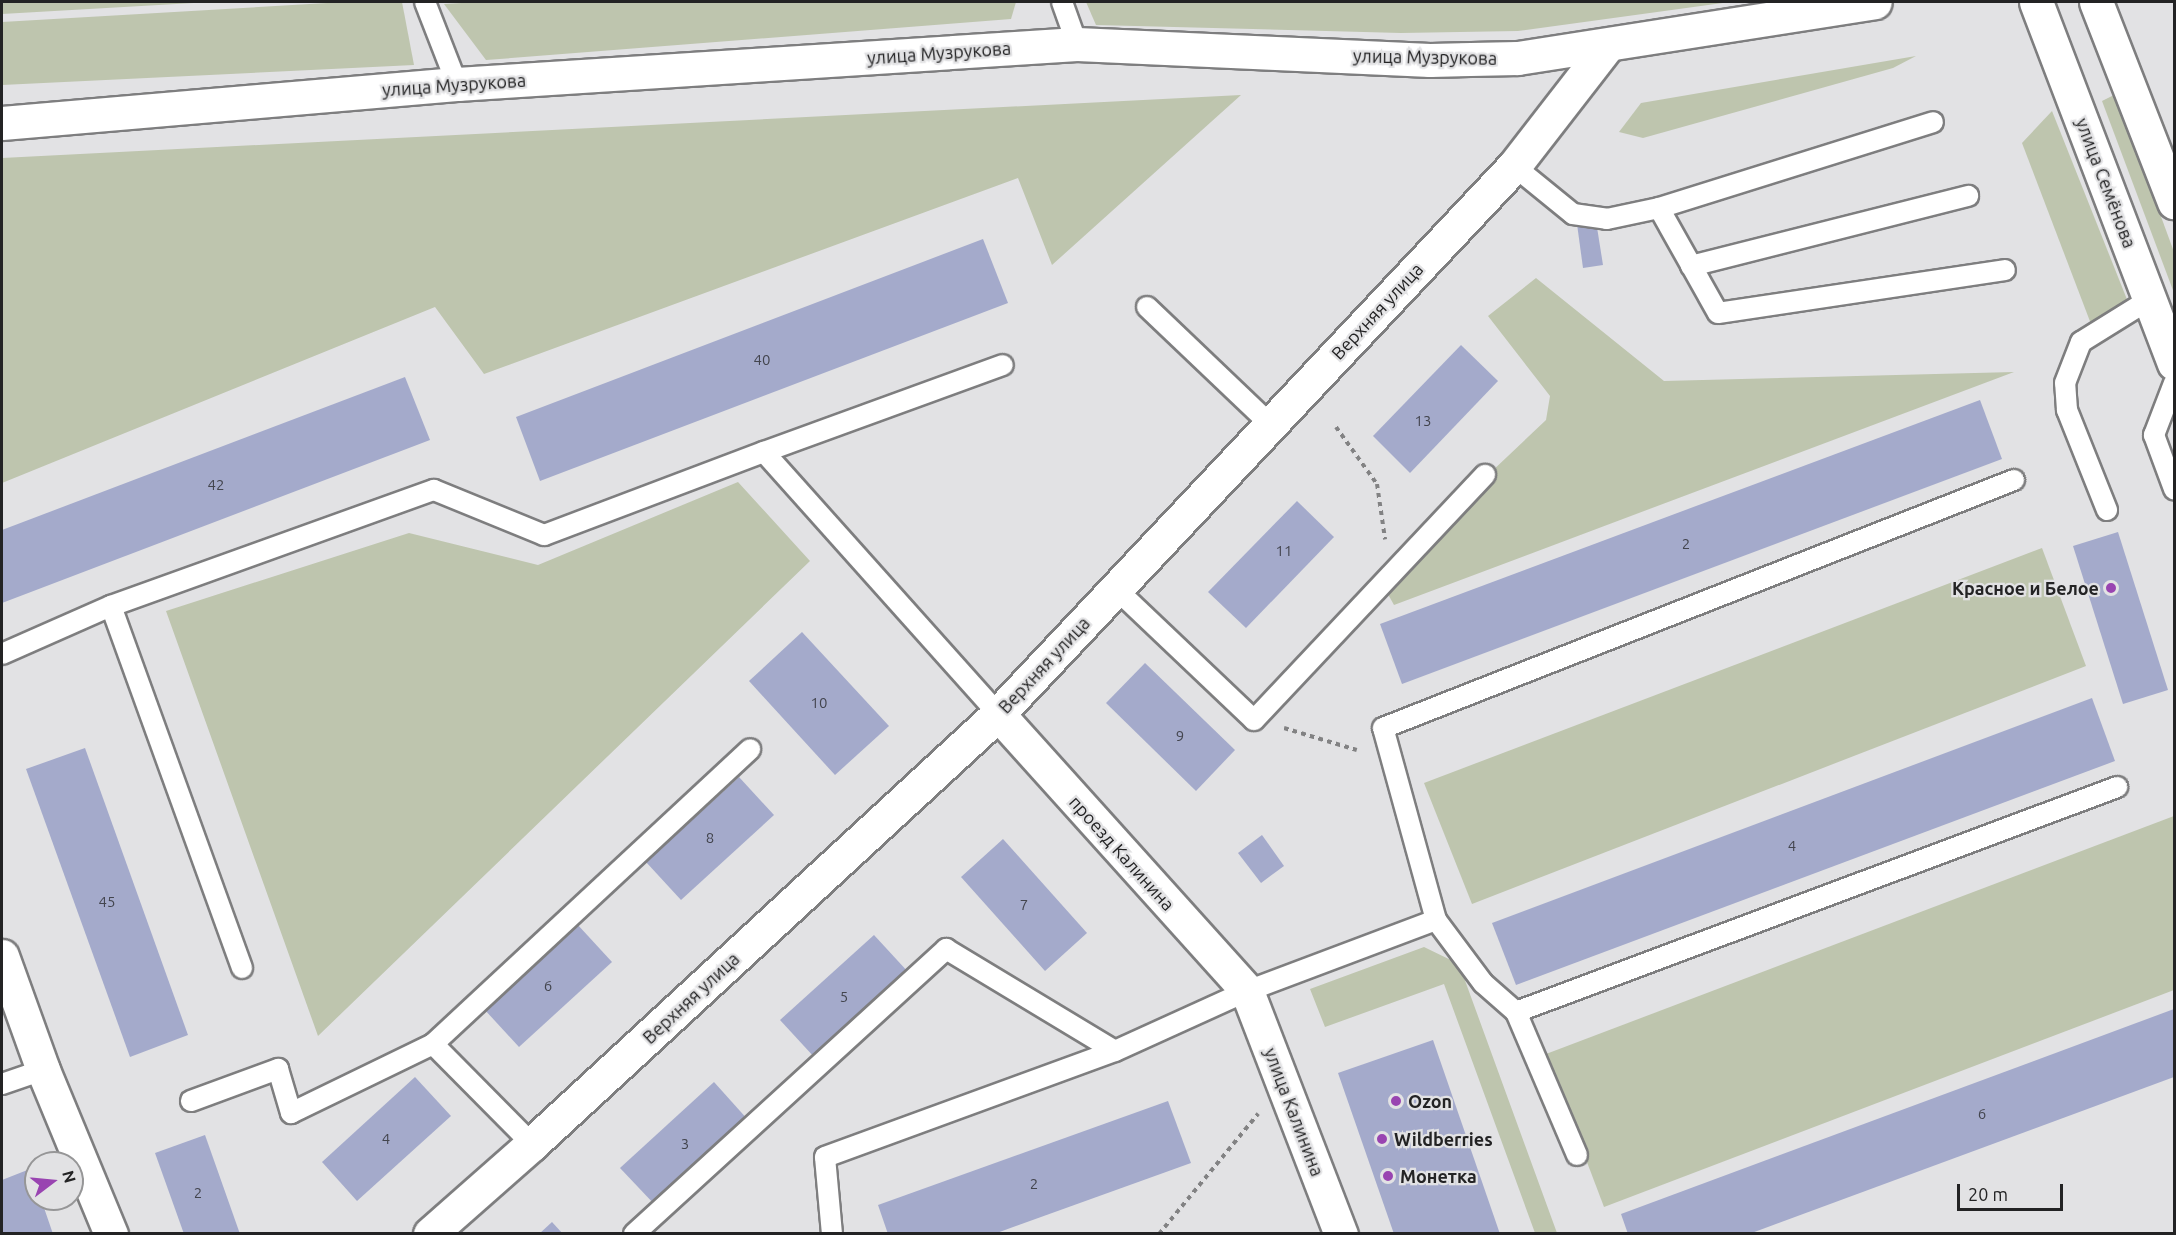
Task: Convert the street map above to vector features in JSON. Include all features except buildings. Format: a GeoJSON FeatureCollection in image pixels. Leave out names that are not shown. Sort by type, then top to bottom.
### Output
{"type":"FeatureCollection","features":[{"type":"Feature","properties":{"kind":"street","name":"улица Музрукова"},"geometry":{"type":"LineString","coordinates":[[2,123],[457,84],[1077,44],[1430,60],[1518,58],[1607,46],[1875,2]]}},
{"type":"Feature","properties":{"kind":"street","name":"улица Семёнова"},"geometry":{"type":"LineString","coordinates":[[2036,2],[2175,364]]}},
{"type":"Feature","properties":{"kind":"street"},"geometry":{"type":"LineString","coordinates":[[2096,2],[2175,202]]}},
{"type":"Feature","properties":{"kind":"street","name":"Верхняя улица"},"geometry":{"type":"LineString","coordinates":[[430,1233],[532,1144],[998,714],[1514,166],[1607,46]]}},
{"type":"Feature","properties":{"kind":"street","name":"проезд Калинина"},"geometry":{"type":"LineString","coordinates":[[998,714],[1247,991]]}},
{"type":"Feature","properties":{"kind":"street"},"geometry":{"type":"LineString","coordinates":[[2,956],[43,1070],[111,1233]]}},
{"type":"Feature","properties":{"kind":"street","name":"улица Калинина"},"geometry":{"type":"LineString","coordinates":[[1247,991],[1341,1233]]}},
{"type":"Feature","properties":{"kind":"lane"},"geometry":{"type":"LineString","coordinates":[[425,2],[457,84]]}},
{"type":"Feature","properties":{"kind":"lane"},"geometry":{"type":"LineString","coordinates":[[1062,2],[1077,44]]}},
{"type":"Feature","properties":{"kind":"lane"},"geometry":{"type":"LineString","coordinates":[[1514,166],[1573,213],[1607,219],[1659,208],[1934,122]]}},
{"type":"Feature","properties":{"kind":"lane"},"geometry":{"type":"LineString","coordinates":[[1691,266],[1968,196]]}},
{"type":"Feature","properties":{"kind":"lane"},"geometry":{"type":"LineString","coordinates":[[1659,208],[1718,313],[2005,270]]}},
{"type":"Feature","properties":{"kind":"lane"},"geometry":{"type":"LineString","coordinates":[[2107,510],[2067,410],[2065,383],[2081,342],[2150,299]]}},
{"type":"Feature","properties":{"kind":"lane"},"geometry":{"type":"LineString","coordinates":[[1147,307],[1270,424]]}},
{"type":"Feature","properties":{"kind":"lane"},"geometry":{"type":"LineString","coordinates":[[2,654],[111,606],[434,490],[544,535],[1003,365]]}},
{"type":"Feature","properties":{"kind":"lane"},"geometry":{"type":"LineString","coordinates":[[2175,382],[2154,435],[2175,489]]}},
{"type":"Feature","properties":{"kind":"lane"},"geometry":{"type":"LineString","coordinates":[[764,452],[998,714]]}},
{"type":"Feature","properties":{"kind":"lane"},"geometry":{"type":"LineString","coordinates":[[1116,589],[1254,720],[1485,475]]}},
{"type":"Feature","properties":{"kind":"lane"},"geometry":{"type":"LineString","coordinates":[[1577,1155],[1516,1012],[1483,983],[1436,920],[1383,728],[2014,480]]}},
{"type":"Feature","properties":{"kind":"lane"},"geometry":{"type":"LineString","coordinates":[[111,606],[242,968]]}},
{"type":"Feature","properties":{"kind":"lane"},"geometry":{"type":"LineString","coordinates":[[191,1101],[278,1069],[291,1113],[433,1044],[750,749]]}},
{"type":"Feature","properties":{"kind":"lane"},"geometry":{"type":"LineString","coordinates":[[1516,1012],[2117,787]]}},
{"type":"Feature","properties":{"kind":"lane"},"geometry":{"type":"LineString","coordinates":[[832,1233],[825,1157],[1115,1051],[1247,991],[1436,920]]}},
{"type":"Feature","properties":{"kind":"lane"},"geometry":{"type":"LineString","coordinates":[[634,1233],[946,949],[1115,1051]]}},
{"type":"Feature","properties":{"kind":"lane"},"geometry":{"type":"LineString","coordinates":[[433,1044],[532,1144]]}},
{"type":"Feature","properties":{"kind":"lane"},"geometry":{"type":"LineString","coordinates":[[2,1084],[43,1070]]}},
{"type":"Feature","properties":{"kind":"path"},"geometry":{"type":"LineString","coordinates":[[1336,427],[1377,484],[1391,575]]}},
{"type":"Feature","properties":{"kind":"path"},"geometry":{"type":"LineString","coordinates":[[1254,720],[1357,750]]}},
{"type":"Feature","properties":{"kind":"path"},"geometry":{"type":"LineString","coordinates":[[1159,1233],[1264,1106]]}},
{"type":"Feature","properties":{"kind":"green space"},"geometry":{"type":"Polygon","coordinates":[[[2,2],[211,2],[2,14],[2,2]]]}},
{"type":"Feature","properties":{"kind":"green space"},"geometry":{"type":"Polygon","coordinates":[[[344,2],[402,2],[414,65],[2,85],[2,22],[344,2]]]}},
{"type":"Feature","properties":{"kind":"green space"},"geometry":{"type":"Polygon","coordinates":[[[479,2],[1016,2],[1011,19],[486,60],[444,4],[479,2]]]}},
{"type":"Feature","properties":{"kind":"green space"},"geometry":{"type":"Polygon","coordinates":[[[1086,2],[1730,2],[1518,31],[1401,33],[1096,25],[1086,2]]]}},
{"type":"Feature","properties":{"kind":"green space"},"geometry":{"type":"Polygon","coordinates":[[[1916,56],[1893,68],[1643,138],[1619,132],[1641,103],[1916,56]]]}},
{"type":"Feature","properties":{"kind":"green space"},"geometry":{"type":"Polygon","coordinates":[[[2116,94],[2174,252],[2174,293],[2102,101],[2116,94]]]}},
{"type":"Feature","properties":{"kind":"green space"},"geometry":{"type":"Polygon","coordinates":[[[1241,95],[1052,265],[1018,178],[484,374],[435,307],[2,483],[2,158],[1241,95]]]}},
{"type":"Feature","properties":{"kind":"green space"},"geometry":{"type":"Polygon","coordinates":[[[2052,111],[2128,302],[2091,324],[2022,143],[2052,111]]]}},
{"type":"Feature","properties":{"kind":"green space"},"geometry":{"type":"Polygon","coordinates":[[[1536,278],[1664,381],[2014,372],[1394,605],[1379,578],[1546,420],[1550,396],[1488,316],[1536,278]]]}},
{"type":"Feature","properties":{"kind":"green space"},"geometry":{"type":"Polygon","coordinates":[[[738,482],[810,561],[318,1036],[166,611],[409,533],[538,565],[738,482]]]}},
{"type":"Feature","properties":{"kind":"green space"},"geometry":{"type":"Polygon","coordinates":[[[2042,548],[2086,666],[1472,904],[1424,783],[2042,548]]]}},
{"type":"Feature","properties":{"kind":"green space"},"geometry":{"type":"Polygon","coordinates":[[[2174,816],[2174,990],[1604,1207],[1546,1054],[2174,816]]]}},
{"type":"Feature","properties":{"kind":"green space"},"geometry":{"type":"Polygon","coordinates":[[[1424,947],[1459,964],[1557,1233],[1535,1233],[1444,984],[1325,1027],[1310,989],[1424,947]]]}},
{"type":"Feature","properties":{"kind":"place","name":"Красное и Белое"},"geometry":{"type":"Point","coordinates":[2111,588]}},
{"type":"Feature","properties":{"kind":"place","name":"Ozon"},"geometry":{"type":"Point","coordinates":[1396,1101]}},
{"type":"Feature","properties":{"kind":"place","name":"Wildberries"},"geometry":{"type":"Point","coordinates":[1382,1139]}},
{"type":"Feature","properties":{"kind":"place","name":"Монетка"},"geometry":{"type":"Point","coordinates":[1388,1176]}}]}
